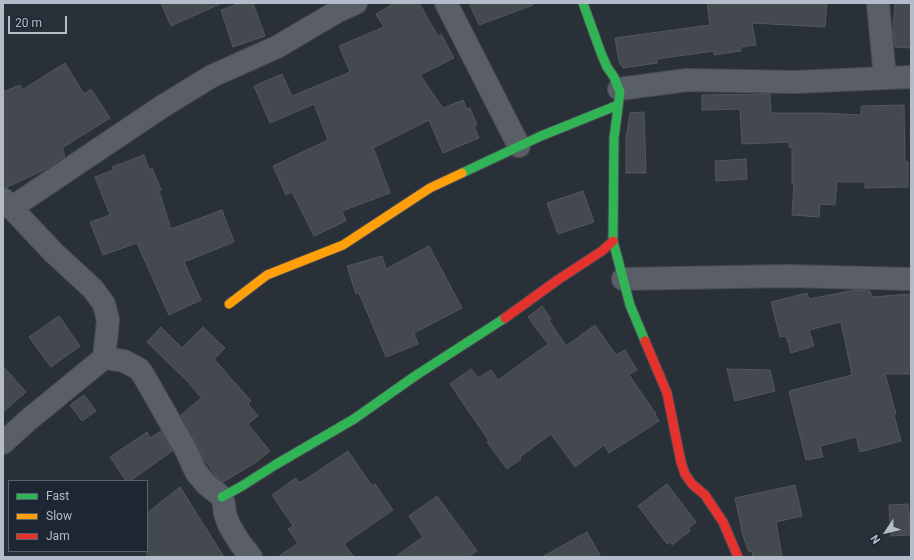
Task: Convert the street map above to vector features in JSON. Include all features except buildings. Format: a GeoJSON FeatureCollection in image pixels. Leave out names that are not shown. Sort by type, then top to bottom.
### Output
{"type":"FeatureCollection","features":[{"type":"Feature","properties":{"kind":"street"},"geometry":{"type":"LineString","coordinates":[[3,443],[27,421],[104,358],[108,320],[104,304],[93,289],[54,253],[7,203],[212,76],[277,47],[356,3]]}},
{"type":"Feature","properties":{"kind":"street"},"geometry":{"type":"LineString","coordinates":[[446,3],[519,146]]}},
{"type":"Feature","properties":{"kind":"street"},"geometry":{"type":"LineString","coordinates":[[583,3],[601,53],[607,67],[614,77],[619,97],[614,138],[613,241],[630,306],[667,393],[681,462],[685,474],[692,484],[705,495],[723,522],[738,557]]}},
{"type":"Feature","properties":{"kind":"street"},"geometry":{"type":"LineString","coordinates":[[878,3],[886,78]]}},
{"type":"Feature","properties":{"kind":"street"},"geometry":{"type":"LineString","coordinates":[[230,304],[267,275],[343,245],[430,188],[541,136],[619,97],[687,80],[794,82],[911,77]]}},
{"type":"Feature","properties":{"kind":"street"},"geometry":{"type":"LineString","coordinates":[[222,497],[354,419],[415,376],[495,325],[559,279],[602,251],[613,241]]}},
{"type":"Feature","properties":{"kind":"street"},"geometry":{"type":"LineString","coordinates":[[623,279],[787,276],[911,279]]}},
{"type":"Feature","properties":{"kind":"street"},"geometry":{"type":"LineString","coordinates":[[104,358],[124,361],[139,369],[182,443],[196,472],[206,484],[222,497],[225,514],[229,525],[240,544],[251,557]]}},
{"type":"Feature","properties":{"kind":"traffic: fast"},"geometry":{"type":"LineString","coordinates":[[583,3],[601,53],[620,92],[614,138],[613,241],[630,305],[645,341]]}},
{"type":"Feature","properties":{"kind":"traffic: fast"},"geometry":{"type":"LineString","coordinates":[[462,173],[541,136],[618,105]]}},
{"type":"Feature","properties":{"kind":"traffic: fast"},"geometry":{"type":"LineString","coordinates":[[222,497],[354,419],[415,376],[505,318]]}},
{"type":"Feature","properties":{"kind":"traffic: slow"},"geometry":{"type":"LineString","coordinates":[[229,304],[267,275],[343,245],[430,188],[462,173]]}},
{"type":"Feature","properties":{"kind":"traffic: jam"},"geometry":{"type":"LineString","coordinates":[[505,318],[559,279],[602,251],[613,241]]}},
{"type":"Feature","properties":{"kind":"traffic: jam"},"geometry":{"type":"LineString","coordinates":[[645,341],[667,393],[681,462],[685,474],[692,484],[705,495],[723,522],[738,557]]}}]}
